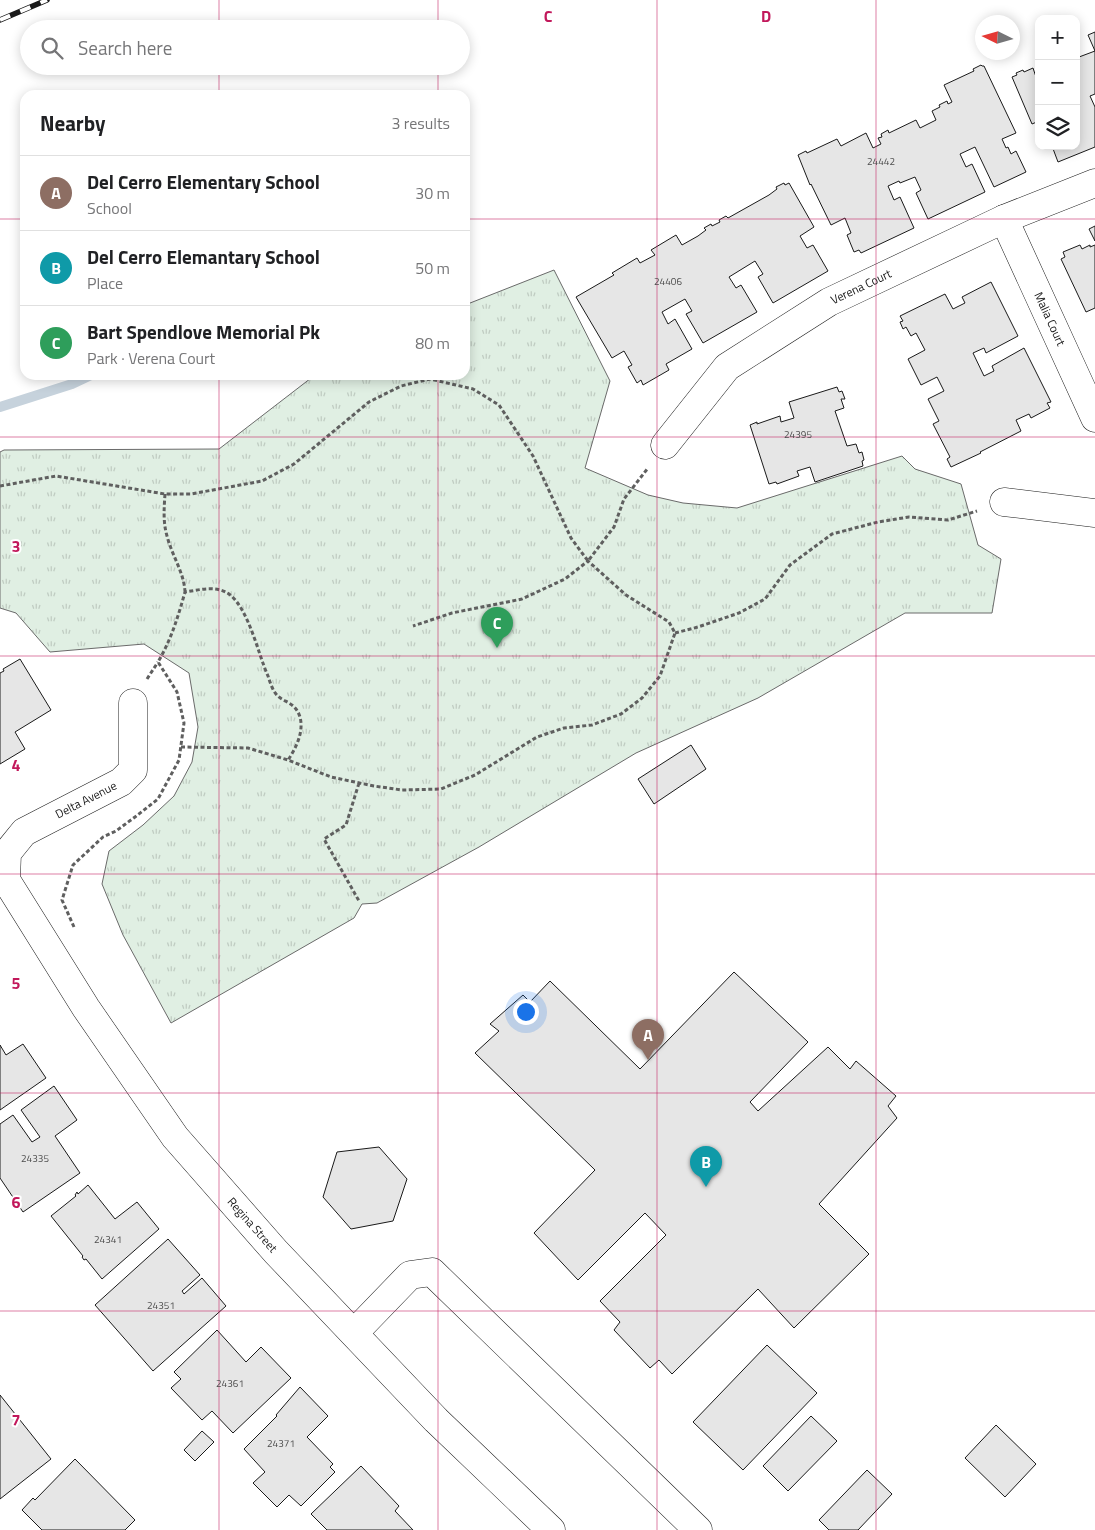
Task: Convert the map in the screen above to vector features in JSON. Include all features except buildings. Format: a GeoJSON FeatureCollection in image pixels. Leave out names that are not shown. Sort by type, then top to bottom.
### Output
{"type":"FeatureCollection","features":[{"type":"Feature","properties":{"kind":"street","name":"Verena Court"},"geometry":{"type":"LineString","coordinates":[[665,445],[727,366],[829,302],[1004,220],[1095,183]]}},
{"type":"Feature","properties":{"kind":"street","name":"Malia Court"},"geometry":{"type":"LineString","coordinates":[[1004,220],[1095,418]]}},
{"type":"Feature","properties":{"kind":"street"},"geometry":{"type":"LineString","coordinates":[[1004,502],[1095,513]]}},
{"type":"Feature","properties":{"kind":"street","name":"Delta Avenue"},"geometry":{"type":"LineString","coordinates":[[6,880],[7,853],[24,832],[121,782],[133,770],[133,703]]}},
{"type":"Feature","properties":{"kind":"street","name":"Regina Street"},"geometry":{"type":"LineString","coordinates":[[6,880],[86,1008],[175,1137],[276,1252],[436,1420],[551,1530]]}},
{"type":"Feature","properties":{"kind":"street"},"geometry":{"type":"LineString","coordinates":[[354,1333],[410,1274],[432,1272],[698,1530]]}},
{"type":"Feature","properties":{"kind":"path"},"geometry":{"type":"LineString","coordinates":[[0,486],[56,476],[165,494],[191,494],[262,480],[294,464],[370,402],[401,386],[426,380]]}},
{"type":"Feature","properties":{"kind":"path"},"geometry":{"type":"LineString","coordinates":[[181,747],[248,748],[288,760],[331,777],[359,783],[402,790],[441,789],[475,775],[537,737],[564,728],[592,725],[621,714],[642,698],[660,676],[675,633],[669,622],[626,595],[588,561],[571,538],[533,456],[499,405],[472,389],[434,380]]}},
{"type":"Feature","properties":{"kind":"path"},"geometry":{"type":"LineString","coordinates":[[413,626],[452,613],[522,599],[565,579],[588,561],[614,527],[624,499],[665,445]]}},
{"type":"Feature","properties":{"kind":"path"},"geometry":{"type":"LineString","coordinates":[[76,931],[62,900],[73,865],[103,837],[129,822],[158,799],[179,760],[184,723],[177,692],[158,662],[168,645],[185,592],[184,580],[167,538],[164,519],[165,494]]}},
{"type":"Feature","properties":{"kind":"path"},"geometry":{"type":"LineString","coordinates":[[675,633],[739,613],[765,599],[790,565],[832,534],[878,522],[909,517],[948,520],[1004,502]]}},
{"type":"Feature","properties":{"kind":"path"},"geometry":{"type":"LineString","coordinates":[[185,592],[213,588],[229,594],[243,610],[276,695],[292,704],[300,718],[300,734],[296,748],[288,760]]}},
{"type":"Feature","properties":{"kind":"path"},"geometry":{"type":"LineString","coordinates":[[359,783],[346,825],[324,839],[359,901]]}},
{"type":"Feature","properties":{"kind":"green space"},"geometry":{"type":"Polygon","coordinates":[[[554,270],[610,381],[585,468],[648,495],[683,503],[737,508],[902,456],[915,469],[961,484],[978,545],[1001,559],[992,613],[905,613],[758,698],[636,753],[479,847],[377,903],[362,904],[354,918],[171,1023],[123,935],[102,884],[109,851],[143,825],[174,796],[192,762],[198,727],[189,673],[144,644],[50,652],[16,613],[0,608],[0,452],[4,450],[219,449],[309,380],[470,380],[470,303],[554,270]]]}},
{"type":"Feature","properties":{"kind":"waterway"},"geometry":{"type":"LineString","coordinates":[[0,407],[80,380]]}},
{"type":"Feature","properties":{"kind":"railway"},"geometry":{"type":"LineString","coordinates":[[0,20],[47,0]]}},
{"type":"Feature","properties":{"kind":"place","name":"Bart Spendlove Memorial Pk"},"geometry":{"type":"Point","coordinates":[497,648]}},
{"type":"Feature","properties":{"kind":"place","name":"Del Cerro Elementary School"},"geometry":{"type":"Point","coordinates":[648,1060]}},
{"type":"Feature","properties":{"kind":"place","name":"Del Cerro Elemantary School"},"geometry":{"type":"Point","coordinates":[706,1187]}}]}
